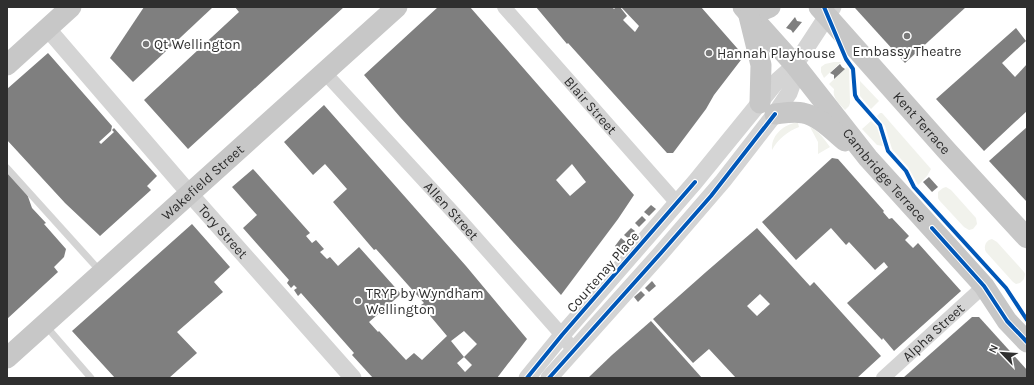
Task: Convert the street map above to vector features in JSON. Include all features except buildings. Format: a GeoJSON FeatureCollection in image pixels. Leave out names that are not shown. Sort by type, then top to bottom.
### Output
{"type":"FeatureCollection","features":[{"type":"Feature","properties":{"kind":"main road"},"geometry":{"type":"LineString","coordinates":[[7,65],[71,7]]}},
{"type":"Feature","properties":{"kind":"main road","name":"Wakefield Street"},"geometry":{"type":"LineString","coordinates":[[7,358],[397,7]]}},
{"type":"Feature","properties":{"kind":"main road"},"geometry":{"type":"LineString","coordinates":[[770,7],[758,12],[746,10],[761,65],[767,108],[808,114],[816,118],[868,158]]}},
{"type":"Feature","properties":{"kind":"main road","name":"Cambridge Terrace"},"geometry":{"type":"LineString","coordinates":[[746,10],[795,65],[868,158],[984,286],[1007,321],[1027,342]]}},
{"type":"Feature","properties":{"kind":"main road","name":"Kent Terrace"},"geometry":{"type":"LineString","coordinates":[[826,10],[859,53],[1027,238]]}},
{"type":"Feature","properties":{"kind":"street","name":"Blair Street"},"geometry":{"type":"LineString","coordinates":[[504,7],[677,203]]}},
{"type":"Feature","properties":{"kind":"street","name":"Courtenay Place"},"geometry":{"type":"LineString","coordinates":[[528,378],[562,335],[677,203],[740,143],[767,108],[789,94],[795,65],[826,10]]}},
{"type":"Feature","properties":{"kind":"street","name":"Tory Street"},"geometry":{"type":"LineString","coordinates":[[48,28],[190,194],[353,378]]}},
{"type":"Feature","properties":{"kind":"street","name":"Allen Street"},"geometry":{"type":"LineString","coordinates":[[325,73],[462,222],[562,335],[574,351]]}},
{"type":"Feature","properties":{"kind":"street","name":"Courtenay Place"},"geometry":{"type":"LineString","coordinates":[[549,378],[711,196],[740,143]]}},
{"type":"Feature","properties":{"kind":"street","name":"Alpha Street"},"geometry":{"type":"LineString","coordinates":[[883,378],[984,286]]}},
{"type":"Feature","properties":{"kind":"lane"},"geometry":{"type":"LineString","coordinates":[[7,168],[102,272]]}},
{"type":"Feature","properties":{"kind":"lane"},"geometry":{"type":"LineString","coordinates":[[45,324],[91,378]]}},
{"type":"Feature","properties":{"kind":"shaded area"},"geometry":{"type":"Polygon","coordinates":[[[841,62],[824,78],[821,72],[821,67],[825,64],[841,62]]]}},
{"type":"Feature","properties":{"kind":"shaded area"},"geometry":{"type":"Polygon","coordinates":[[[847,67],[849,69],[850,103],[845,110],[836,100],[834,89],[829,84],[847,67]]]}},
{"type":"Feature","properties":{"kind":"shaded area"},"geometry":{"type":"Polygon","coordinates":[[[860,81],[879,101],[871,109],[860,96],[860,81]]]}},
{"type":"Feature","properties":{"kind":"shaded area"},"geometry":{"type":"Polygon","coordinates":[[[882,113],[931,169],[927,176],[918,185],[908,167],[892,149],[885,126],[877,116],[882,113]]]}},
{"type":"Feature","properties":{"kind":"shaded area"},"geometry":{"type":"Polygon","coordinates":[[[871,121],[877,127],[883,146],[877,145],[862,129],[871,121]]]}},
{"type":"Feature","properties":{"kind":"shaded area"},"geometry":{"type":"Polygon","coordinates":[[[794,123],[798,123],[799,127],[784,136],[777,142],[772,150],[773,140],[778,132],[794,123]]]}},
{"type":"Feature","properties":{"kind":"shaded area"},"geometry":{"type":"Polygon","coordinates":[[[810,127],[819,133],[830,147],[818,154],[818,142],[810,127]]]}},
{"type":"Feature","properties":{"kind":"shaded area"},"geometry":{"type":"Polygon","coordinates":[[[946,187],[951,190],[976,218],[977,224],[973,229],[969,230],[964,227],[939,200],[938,192],[946,187]]]}},
{"type":"Feature","properties":{"kind":"shaded area"},"geometry":{"type":"Polygon","coordinates":[[[992,239],[997,242],[1024,272],[1024,279],[1020,283],[1016,284],[1013,282],[986,252],[986,244],[992,239]]]}},
{"type":"Feature","properties":{"kind":"cycle path"},"geometry":{"type":"LineString","coordinates":[[824,7],[846,59],[853,69],[855,95],[880,125],[888,151],[906,171],[914,187],[1006,288],[1027,320]]}},
{"type":"Feature","properties":{"kind":"cycle path"},"geometry":{"type":"LineString","coordinates":[[549,378],[711,196],[775,114]]}},
{"type":"Feature","properties":{"kind":"cycle path"},"geometry":{"type":"LineString","coordinates":[[527,378],[562,335],[695,182]]}},
{"type":"Feature","properties":{"kind":"cycle path"},"geometry":{"type":"LineString","coordinates":[[932,228],[984,286],[1007,321],[1027,342]]}},
{"type":"Feature","properties":{"kind":"place","name":"Embassy Theatre"},"geometry":{"type":"Point","coordinates":[907,36]}},
{"type":"Feature","properties":{"kind":"place","name":"Qt Wellington"},"geometry":{"type":"Point","coordinates":[146,44]}},
{"type":"Feature","properties":{"kind":"place","name":"Hannah Playhouse"},"geometry":{"type":"Point","coordinates":[709,53]}},
{"type":"Feature","properties":{"kind":"place","name":"TRYP by Wyndham Wellington"},"geometry":{"type":"Point","coordinates":[358,301]}}]}
